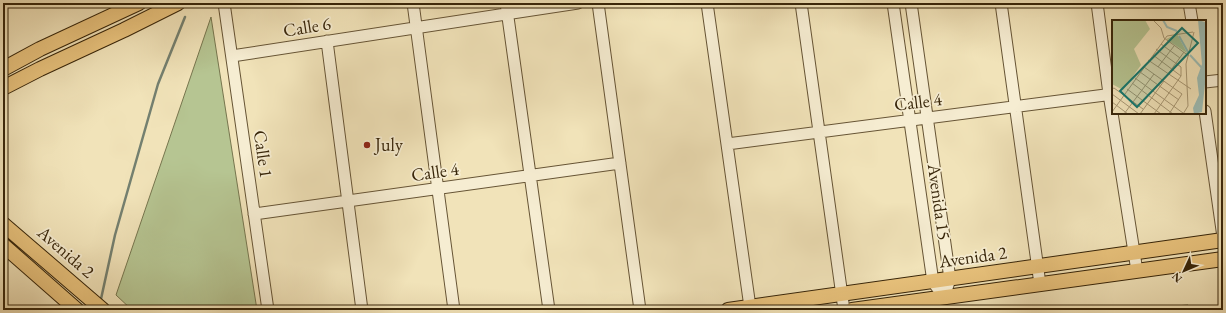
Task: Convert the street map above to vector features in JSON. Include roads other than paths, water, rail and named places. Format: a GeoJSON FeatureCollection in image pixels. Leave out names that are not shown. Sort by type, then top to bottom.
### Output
{"type":"FeatureCollection","features":[{"type":"Feature","properties":{"kind":"main road"},"geometry":{"type":"LineString","coordinates":[[3,68],[139,3]]}},
{"type":"Feature","properties":{"kind":"main road"},"geometry":{"type":"LineString","coordinates":[[3,88],[40,68],[124,30],[178,3]]}},
{"type":"Feature","properties":{"kind":"main road","name":"Avenida 2"},"geometry":{"type":"LineString","coordinates":[[3,224],[103,310]]}},
{"type":"Feature","properties":{"kind":"main road","name":"Avenida 2"},"geometry":{"type":"LineString","coordinates":[[728,310],[1223,240]]}},
{"type":"Feature","properties":{"kind":"main road","name":"Avenida 2"},"geometry":{"type":"LineString","coordinates":[[3,245],[77,310]]}},
{"type":"Feature","properties":{"kind":"main road","name":"Avenida 2"},"geometry":{"type":"LineString","coordinates":[[852,310],[1223,259]]}},
{"type":"Feature","properties":{"kind":"street","name":"Calle 1"},"geometry":{"type":"LineString","coordinates":[[224,3],[268,310]]}},
{"type":"Feature","properties":{"kind":"street"},"geometry":{"type":"LineString","coordinates":[[413,3],[454,310]]}},
{"type":"Feature","properties":{"kind":"street","name":"Calle 6"},"geometry":{"type":"LineString","coordinates":[[232,56],[417,28],[507,8],[578,3]]}},
{"type":"Feature","properties":{"kind":"street"},"geometry":{"type":"LineString","coordinates":[[598,3],[640,310]]}},
{"type":"Feature","properties":{"kind":"street"},"geometry":{"type":"LineString","coordinates":[[707,3],[750,307]]}},
{"type":"Feature","properties":{"kind":"street"},"geometry":{"type":"LineString","coordinates":[[801,3],[844,310]]}},
{"type":"Feature","properties":{"kind":"street","name":"Avenida 15"},"geometry":{"type":"LineString","coordinates":[[893,3],[933,282],[944,297]]}},
{"type":"Feature","properties":{"kind":"street","name":"Avenida 15"},"geometry":{"type":"LineString","coordinates":[[911,3],[950,279],[944,297]]}},
{"type":"Feature","properties":{"kind":"street"},"geometry":{"type":"LineString","coordinates":[[1001,3],[1040,284]]}},
{"type":"Feature","properties":{"kind":"street"},"geometry":{"type":"LineString","coordinates":[[1097,3],[1111,94]]}},
{"type":"Feature","properties":{"kind":"street"},"geometry":{"type":"LineString","coordinates":[[1189,3],[1192,20]]}},
{"type":"Feature","properties":{"kind":"street"},"geometry":{"type":"LineString","coordinates":[[507,8],[549,310]]}},
{"type":"Feature","properties":{"kind":"street"},"geometry":{"type":"LineString","coordinates":[[327,41],[362,310]]}},
{"type":"Feature","properties":{"kind":"street"},"geometry":{"type":"LineString","coordinates":[[1206,82],[1223,80]]}},
{"type":"Feature","properties":{"kind":"street","name":"Calle 4"},"geometry":{"type":"LineString","coordinates":[[727,144],[1111,94]]}},
{"type":"Feature","properties":{"kind":"street"},"geometry":{"type":"LineString","coordinates":[[1114,114],[1137,271]]}},
{"type":"Feature","properties":{"kind":"street"},"geometry":{"type":"LineString","coordinates":[[1205,114],[1223,237]]}},
{"type":"Feature","properties":{"kind":"street","name":"Calle 4"},"geometry":{"type":"LineString","coordinates":[[254,214],[620,163]]}},
{"type":"Feature","properties":{"kind":"waterway"},"geometry":{"type":"LineString","coordinates":[[101,299],[115,235],[158,84],[185,17]]}},
{"type":"Feature","properties":{"kind":"place","name":"July"},"geometry":{"type":"Point","coordinates":[367,145]}}]}
